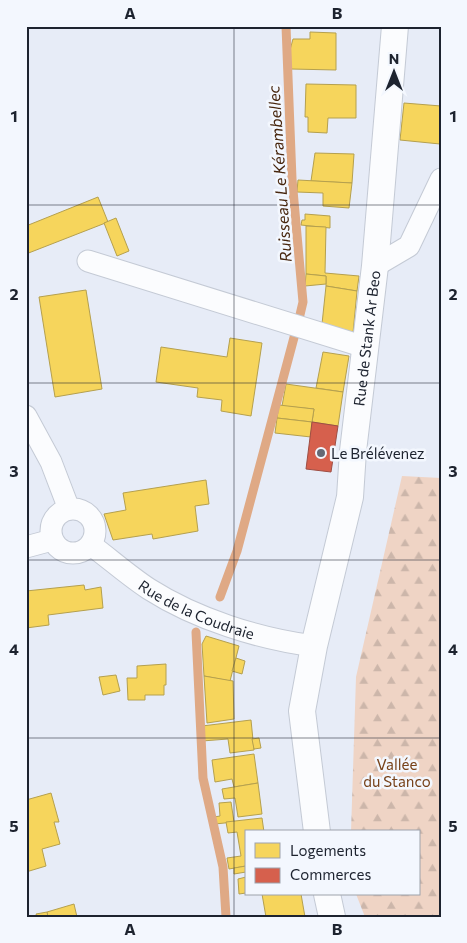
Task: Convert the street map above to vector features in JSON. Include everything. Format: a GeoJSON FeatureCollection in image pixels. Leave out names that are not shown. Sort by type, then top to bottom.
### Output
{"type":"FeatureCollection","features":[{"type":"Feature","properties":{"kind":"street","name":"Rue de Stank Ar Beo"},"geometry":{"type":"LineString","coordinates":[[318,830],[302,711],[314,646],[350,497],[353,451],[375,266],[395,26]]}},
{"type":"Feature","properties":{"kind":"street"},"geometry":{"type":"LineString","coordinates":[[375,266],[409,246],[441,179]]}},
{"type":"Feature","properties":{"kind":"street"},"geometry":{"type":"LineString","coordinates":[[88,261],[366,347]]}},
{"type":"Feature","properties":{"kind":"street"},"geometry":{"type":"LineString","coordinates":[[26,416],[50,462],[69,509]]}},
{"type":"Feature","properties":{"kind":"street"},"geometry":{"type":"LineString","coordinates":[[69,509],[82,510],[92,520],[96,533],[91,545],[78,554],[62,551],[52,540],[50,527],[57,514],[69,509]]}},
{"type":"Feature","properties":{"kind":"street"},"geometry":{"type":"LineString","coordinates":[[26,547],[52,540]]}},
{"type":"Feature","properties":{"kind":"street","name":"Rue de la Coudraie"},"geometry":{"type":"LineString","coordinates":[[91,545],[149,589],[220,624],[286,642],[314,646]]}},
{"type":"Feature","properties":{"kind":"street"},"geometry":{"type":"LineString","coordinates":[[327,896],[332,917]]}},
{"type":"Feature","properties":{"kind":"green space","name":"Vallée du Stanco"},"geometry":{"type":"Polygon","coordinates":[[[402,476],[441,478],[441,917],[365,917],[357,896],[420,896],[420,830],[351,830],[356,677],[402,476]]]}},
{"type":"Feature","properties":{"kind":"building: Logements"},"geometry":{"type":"Polygon","coordinates":[[[310,32],[336,33],[336,70],[291,69],[290,50],[293,39],[310,39],[310,32]]]}},
{"type":"Feature","properties":{"kind":"building: Logements"},"geometry":{"type":"Polygon","coordinates":[[[306,84],[356,85],[356,118],[328,118],[327,133],[308,132],[308,117],[305,117],[306,84]]]}},
{"type":"Feature","properties":{"kind":"building: Logements"},"geometry":{"type":"Polygon","coordinates":[[[404,103],[441,106],[440,144],[400,140],[404,103]]]}},
{"type":"Feature","properties":{"kind":"building: Logements"},"geometry":{"type":"Polygon","coordinates":[[[315,153],[354,154],[352,183],[311,181],[315,153]]]}},
{"type":"Feature","properties":{"kind":"building: Logements"},"geometry":{"type":"Polygon","coordinates":[[[298,180],[352,183],[349,208],[323,206],[323,193],[297,192],[298,180]]]}},
{"type":"Feature","properties":{"kind":"building: Logements"},"geometry":{"type":"Polygon","coordinates":[[[98,197],[108,222],[26,254],[26,226],[98,197]]]}},
{"type":"Feature","properties":{"kind":"building: Logements"},"geometry":{"type":"Polygon","coordinates":[[[305,214],[330,216],[330,228],[301,225],[302,220],[305,220],[305,214]]]}},
{"type":"Feature","properties":{"kind":"building: Logements"},"geometry":{"type":"Polygon","coordinates":[[[116,218],[129,251],[117,256],[104,223],[116,218]]]}},
{"type":"Feature","properties":{"kind":"building: Logements"},"geometry":{"type":"Polygon","coordinates":[[[306,226],[326,227],[325,273],[359,276],[357,291],[326,286],[326,276],[306,274],[306,226]]]}},
{"type":"Feature","properties":{"kind":"building: Logements"},"geometry":{"type":"Polygon","coordinates":[[[306,274],[326,276],[326,284],[305,286],[306,274]]]}},
{"type":"Feature","properties":{"kind":"building: Logements"},"geometry":{"type":"Polygon","coordinates":[[[326,286],[357,291],[353,333],[322,324],[326,286]]]}},
{"type":"Feature","properties":{"kind":"building: Logements"},"geometry":{"type":"Polygon","coordinates":[[[86,290],[102,389],[55,397],[39,297],[86,290]]]}},
{"type":"Feature","properties":{"kind":"building: Logements"},"geometry":{"type":"Polygon","coordinates":[[[230,338],[262,343],[251,416],[221,411],[222,400],[197,397],[198,388],[156,382],[161,347],[227,357],[230,338]]]}},
{"type":"Feature","properties":{"kind":"building: Logements"},"geometry":{"type":"Polygon","coordinates":[[[323,352],[349,356],[343,392],[316,388],[323,352]]]}},
{"type":"Feature","properties":{"kind":"building: Logements"},"geometry":{"type":"Polygon","coordinates":[[[286,384],[343,392],[338,426],[312,422],[314,409],[282,406],[286,384]]]}},
{"type":"Feature","properties":{"kind":"building: Logements"},"geometry":{"type":"Polygon","coordinates":[[[279,405],[314,409],[312,422],[277,418],[279,405]]]}},
{"type":"Feature","properties":{"kind":"building: Logements"},"geometry":{"type":"Polygon","coordinates":[[[277,418],[312,422],[311,437],[275,433],[277,418]]]}},
{"type":"Feature","properties":{"kind":"building: Logements"},"geometry":{"type":"Polygon","coordinates":[[[206,480],[209,504],[195,506],[198,531],[153,539],[152,534],[113,540],[104,514],[126,510],[123,493],[206,480]]]}},
{"type":"Feature","properties":{"kind":"building: Logements"},"geometry":{"type":"Polygon","coordinates":[[[84,585],[85,590],[101,587],[103,608],[48,615],[49,625],[26,628],[26,591],[84,585]]]}},
{"type":"Feature","properties":{"kind":"building: Logements"},"geometry":{"type":"Polygon","coordinates":[[[206,636],[239,646],[230,681],[204,676],[202,644],[206,636]]]}},
{"type":"Feature","properties":{"kind":"building: Logements"},"geometry":{"type":"Polygon","coordinates":[[[236,658],[245,661],[242,674],[232,671],[236,658]]]}},
{"type":"Feature","properties":{"kind":"building: Logements"},"geometry":{"type":"Polygon","coordinates":[[[166,664],[164,695],[145,695],[145,700],[128,700],[127,678],[137,678],[137,666],[166,664]]]}},
{"type":"Feature","properties":{"kind":"building: Logements"},"geometry":{"type":"Polygon","coordinates":[[[116,675],[120,691],[103,695],[99,677],[116,675]]]}},
{"type":"Feature","properties":{"kind":"building: Logements"},"geometry":{"type":"Polygon","coordinates":[[[204,676],[233,681],[234,719],[207,723],[204,676]]]}},
{"type":"Feature","properties":{"kind":"building: Logements"},"geometry":{"type":"Polygon","coordinates":[[[251,720],[254,750],[230,753],[228,739],[202,741],[202,726],[251,720]]]}},
{"type":"Feature","properties":{"kind":"building: Logements"},"geometry":{"type":"Polygon","coordinates":[[[259,738],[261,748],[254,749],[252,739],[259,738]]]}},
{"type":"Feature","properties":{"kind":"building: Logements"},"geometry":{"type":"Polygon","coordinates":[[[254,754],[258,783],[234,787],[232,779],[215,782],[212,760],[254,754]]]}},
{"type":"Feature","properties":{"kind":"building: Logements"},"geometry":{"type":"Polygon","coordinates":[[[258,783],[262,814],[238,817],[235,798],[224,799],[222,789],[258,783]]]}},
{"type":"Feature","properties":{"kind":"building: Logements"},"geometry":{"type":"Polygon","coordinates":[[[51,793],[59,822],[54,822],[60,844],[42,849],[46,866],[26,872],[26,800],[51,793]]]}},
{"type":"Feature","properties":{"kind":"building: Logements"},"geometry":{"type":"Polygon","coordinates":[[[231,802],[234,822],[215,824],[214,817],[220,816],[219,803],[231,802]]]}},
{"type":"Feature","properties":{"kind":"building: Logements"},"geometry":{"type":"Polygon","coordinates":[[[262,818],[264,830],[245,830],[245,866],[229,869],[227,858],[241,856],[237,832],[228,833],[226,822],[262,818]]]}},
{"type":"Feature","properties":{"kind":"building: Logements"},"geometry":{"type":"Polygon","coordinates":[[[245,866],[245,872],[234,874],[234,868],[245,866]]]}},
{"type":"Feature","properties":{"kind":"building: Logements"},"geometry":{"type":"Polygon","coordinates":[[[245,877],[245,893],[239,894],[238,879],[245,877]]]}},
{"type":"Feature","properties":{"kind":"building: Logements"},"geometry":{"type":"Polygon","coordinates":[[[262,896],[301,896],[305,917],[266,917],[262,896]]]}},
{"type":"Feature","properties":{"kind":"building: Logements"},"geometry":{"type":"Polygon","coordinates":[[[74,904],[77,917],[48,917],[47,912],[74,904]]]}},
{"type":"Feature","properties":{"kind":"building: Logements"},"geometry":{"type":"Polygon","coordinates":[[[47,912],[48,917],[37,917],[36,914],[47,912]]]}},
{"type":"Feature","properties":{"kind":"building: Commerces","name":"Le Brélévenez"},"geometry":{"type":"Polygon","coordinates":[[[312,422],[338,426],[331,472],[306,469],[312,422]]]}},
{"type":"Feature","properties":{"kind":"waterway","name":"Ruisseau Le Kérambellec"},"geometry":{"type":"LineString","coordinates":[[286,26],[292,179],[303,302],[299,319]]}},
{"type":"Feature","properties":{"kind":"waterway","name":"Ruisseau Le Kérambellec"},"geometry":{"type":"LineString","coordinates":[[220,597],[237,551],[296,330]]}},
{"type":"Feature","properties":{"kind":"waterway","name":"Ruisseau Le Kérambellec"},"geometry":{"type":"LineString","coordinates":[[196,632],[203,778],[223,867],[226,917]]}},
{"type":"Feature","properties":{"kind":"place","name":"Le Brélévenez"},"geometry":{"type":"Point","coordinates":[321,453]}}]}
